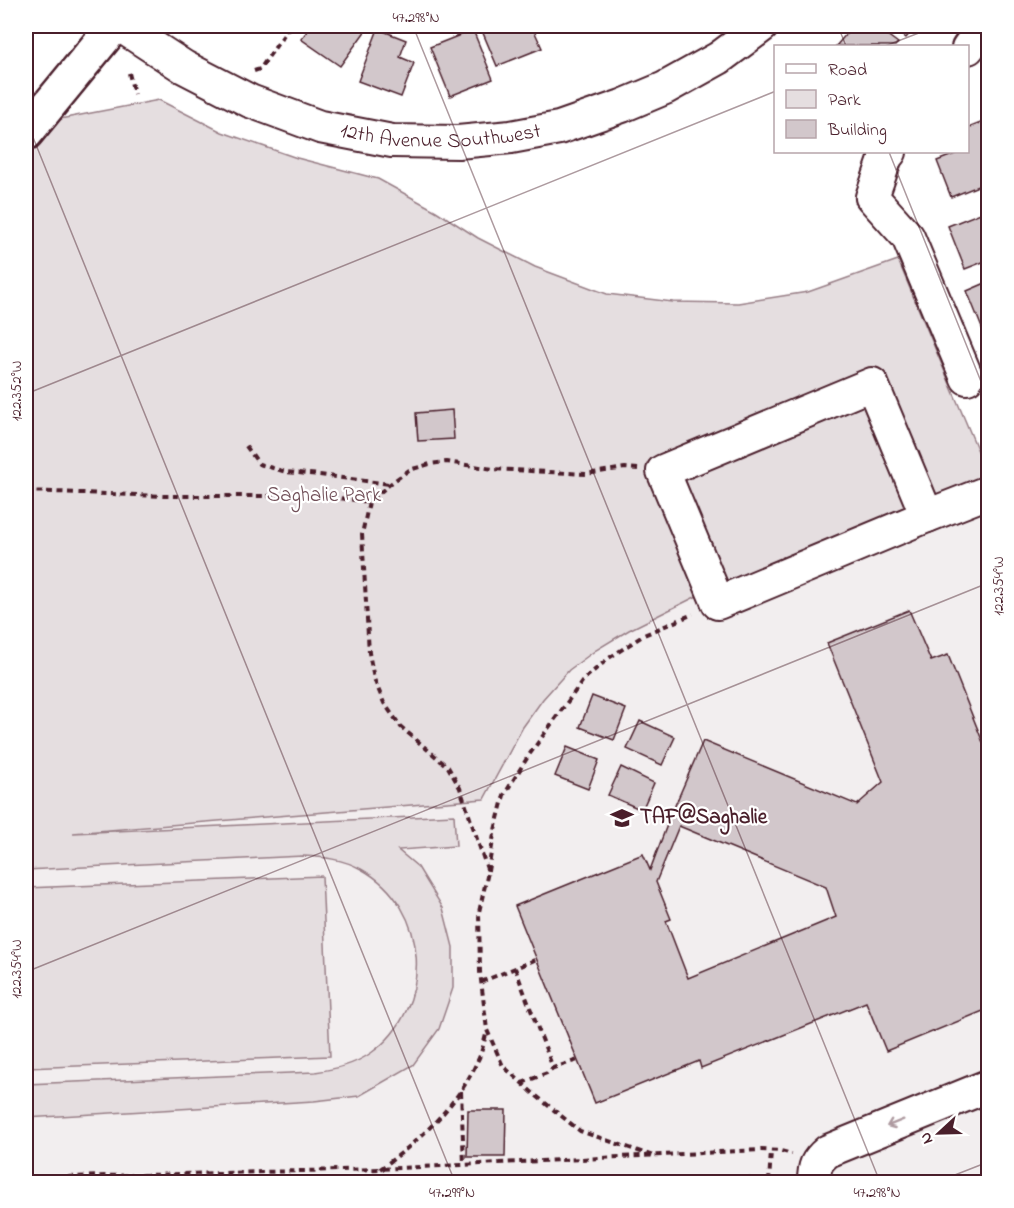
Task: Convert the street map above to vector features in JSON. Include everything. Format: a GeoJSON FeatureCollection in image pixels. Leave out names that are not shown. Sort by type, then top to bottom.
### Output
{"type":"FeatureCollection","features":[{"type":"Feature","properties":{"kind":"main road"},"geometry":{"type":"LineString","coordinates":[[26,133],[114,26]]}},
{"type":"Feature","properties":{"kind":"street","name":"12th Avenue Southwest"},"geometry":{"type":"LineString","coordinates":[[121,26],[184,67],[250,101],[320,127],[392,141],[458,142],[511,137],[559,128],[622,106],[665,88],[719,58],[762,26]]}},
{"type":"Feature","properties":{"kind":"street"},"geometry":{"type":"LineString","coordinates":[[969,47],[984,26]]}},
{"type":"Feature","properties":{"kind":"street"},"geometry":{"type":"LineString","coordinates":[[889,153],[872,197],[908,237],[967,378]]}},
{"type":"Feature","properties":{"kind":"street"},"geometry":{"type":"LineString","coordinates":[[927,516],[872,384],[663,471],[718,603],[988,492]]}},
{"type":"Feature","properties":{"kind":"street"},"geometry":{"type":"LineString","coordinates":[[816,1171],[828,1151],[988,1086]]}},
{"type":"Feature","properties":{"kind":"path"},"geometry":{"type":"LineString","coordinates":[[250,74],[260,69],[290,26]]}},
{"type":"Feature","properties":{"kind":"path"},"geometry":{"type":"LineString","coordinates":[[129,73],[134,93]]}},
{"type":"Feature","properties":{"kind":"path"},"geometry":{"type":"LineString","coordinates":[[246,446],[259,464],[286,472],[390,484]]}},
{"type":"Feature","properties":{"kind":"path"},"geometry":{"type":"LineString","coordinates":[[488,872],[459,788],[448,767],[401,727],[384,703],[374,679],[369,653],[362,534],[369,502],[409,470],[447,462],[493,469],[586,474],[625,468],[663,471]]}},
{"type":"Feature","properties":{"kind":"path"},"geometry":{"type":"LineString","coordinates":[[26,491],[174,496],[325,496],[369,502]]}},
{"type":"Feature","properties":{"kind":"path"},"geometry":{"type":"LineString","coordinates":[[653,1156],[580,1131],[503,1066],[487,1030],[479,912],[504,795],[529,755],[584,679],[609,658],[644,635],[718,603]]}},
{"type":"Feature","properties":{"kind":"path"},"geometry":{"type":"LineString","coordinates":[[482,982],[537,959]]}},
{"type":"Feature","properties":{"kind":"path"},"geometry":{"type":"LineString","coordinates":[[515,968],[553,1068]]}},
{"type":"Feature","properties":{"kind":"path"},"geometry":{"type":"LineString","coordinates":[[381,1169],[431,1128],[461,1090],[478,1062],[487,1030]]}},
{"type":"Feature","properties":{"kind":"path"},"geometry":{"type":"LineString","coordinates":[[522,1083],[547,1073],[553,1068],[578,1060]]}},
{"type":"Feature","properties":{"kind":"path"},"geometry":{"type":"LineString","coordinates":[[461,1090],[464,1164]]}},
{"type":"Feature","properties":{"kind":"path"},"geometry":{"type":"LineString","coordinates":[[26,1179],[381,1169],[781,1150],[816,1171]]}},
{"type":"Feature","properties":{"kind":"path"},"geometry":{"type":"LineString","coordinates":[[769,1182],[771,1151]]}},
{"type":"Feature","properties":{"kind":"shaded area","name":"TAF@Saghalie"},"geometry":{"type":"Polygon","coordinates":[[[988,475],[988,1182],[26,1182],[26,836],[523,727],[543,699],[569,670],[629,630],[697,596],[988,475]]]}},
{"type":"Feature","properties":{"kind":"green space","name":"Saghalie Park"},"geometry":{"type":"Polygon","coordinates":[[[159,100],[222,132],[297,158],[378,179],[436,211],[478,238],[535,267],[607,294],[673,302],[738,303],[808,292],[898,260],[988,475],[697,596],[629,630],[596,650],[569,670],[543,699],[523,727],[484,799],[73,833],[454,815],[456,846],[398,850],[418,867],[443,908],[453,947],[453,988],[439,1029],[413,1065],[359,1096],[314,1101],[26,1118],[26,1084],[315,1072],[337,1068],[365,1057],[392,1034],[406,1011],[414,985],[416,958],[412,932],[401,907],[384,886],[361,869],[340,861],[303,856],[26,870],[26,133],[34,124],[159,100]]]}},
{"type":"Feature","properties":{"kind":"green space"},"geometry":{"type":"Polygon","coordinates":[[[322,876],[330,1056],[26,1068],[26,888],[322,876]]]}},
{"type":"Feature","properties":{"kind":"green space"},"geometry":{"type":"Polygon","coordinates":[[[749,1177],[749,1182],[377,1182],[749,1177]]]}},
{"type":"Feature","properties":{"kind":"building"},"geometry":{"type":"Polygon","coordinates":[[[311,26],[369,26],[340,66],[301,39],[311,26]]]}},
{"type":"Feature","properties":{"kind":"building"},"geometry":{"type":"Polygon","coordinates":[[[480,26],[532,26],[542,48],[497,66],[480,26]]]}},
{"type":"Feature","properties":{"kind":"building"},"geometry":{"type":"Polygon","coordinates":[[[853,26],[875,26],[898,43],[896,45],[837,45],[853,26]]]}},
{"type":"Feature","properties":{"kind":"building"},"geometry":{"type":"Polygon","coordinates":[[[891,26],[916,26],[906,38],[891,26]]]}},
{"type":"Feature","properties":{"kind":"building"},"geometry":{"type":"Polygon","coordinates":[[[378,29],[406,40],[400,57],[414,63],[401,97],[358,81],[378,29]]]}},
{"type":"Feature","properties":{"kind":"building"},"geometry":{"type":"Polygon","coordinates":[[[473,30],[493,79],[450,96],[430,47],[473,30]]]}},
{"type":"Feature","properties":{"kind":"building"},"geometry":{"type":"Polygon","coordinates":[[[988,120],[988,182],[951,197],[937,161],[954,153],[969,153],[969,128],[988,120]]]}},
{"type":"Feature","properties":{"kind":"building"},"geometry":{"type":"Polygon","coordinates":[[[988,210],[988,260],[965,269],[948,226],[988,210]]]}},
{"type":"Feature","properties":{"kind":"building"},"geometry":{"type":"Polygon","coordinates":[[[988,282],[988,343],[967,291],[988,282]]]}},
{"type":"Feature","properties":{"kind":"building"},"geometry":{"type":"Polygon","coordinates":[[[452,410],[454,439],[418,441],[416,413],[452,410]]]}},
{"type":"Feature","properties":{"kind":"building","name":"TAF@Saghalie"},"geometry":{"type":"Polygon","coordinates":[[[909,610],[931,661],[948,655],[988,755],[988,1009],[886,1051],[866,1002],[701,1068],[699,1061],[595,1103],[515,906],[643,854],[650,870],[703,741],[857,805],[883,782],[827,643],[909,610]],[[679,826],[656,882],[671,919],[666,921],[688,978],[836,917],[826,887],[679,826]]]}},
{"type":"Feature","properties":{"kind":"building"},"geometry":{"type":"Polygon","coordinates":[[[592,696],[626,709],[614,740],[580,727],[592,696]]]}},
{"type":"Feature","properties":{"kind":"building"},"geometry":{"type":"Polygon","coordinates":[[[640,721],[675,737],[662,765],[627,749],[640,721]]]}},
{"type":"Feature","properties":{"kind":"building"},"geometry":{"type":"Polygon","coordinates":[[[567,747],[599,760],[588,789],[555,776],[567,747]]]}},
{"type":"Feature","properties":{"kind":"building"},"geometry":{"type":"Polygon","coordinates":[[[621,767],[654,783],[642,810],[608,795],[621,767]]]}},
{"type":"Feature","properties":{"kind":"building"},"geometry":{"type":"Polygon","coordinates":[[[468,1110],[506,1110],[505,1157],[467,1157],[468,1110]]]}},
{"type":"Feature","properties":{"kind":"place","name":"TAF@Saghalie"},"geometry":{"type":"Point","coordinates":[622,818]}}]}
